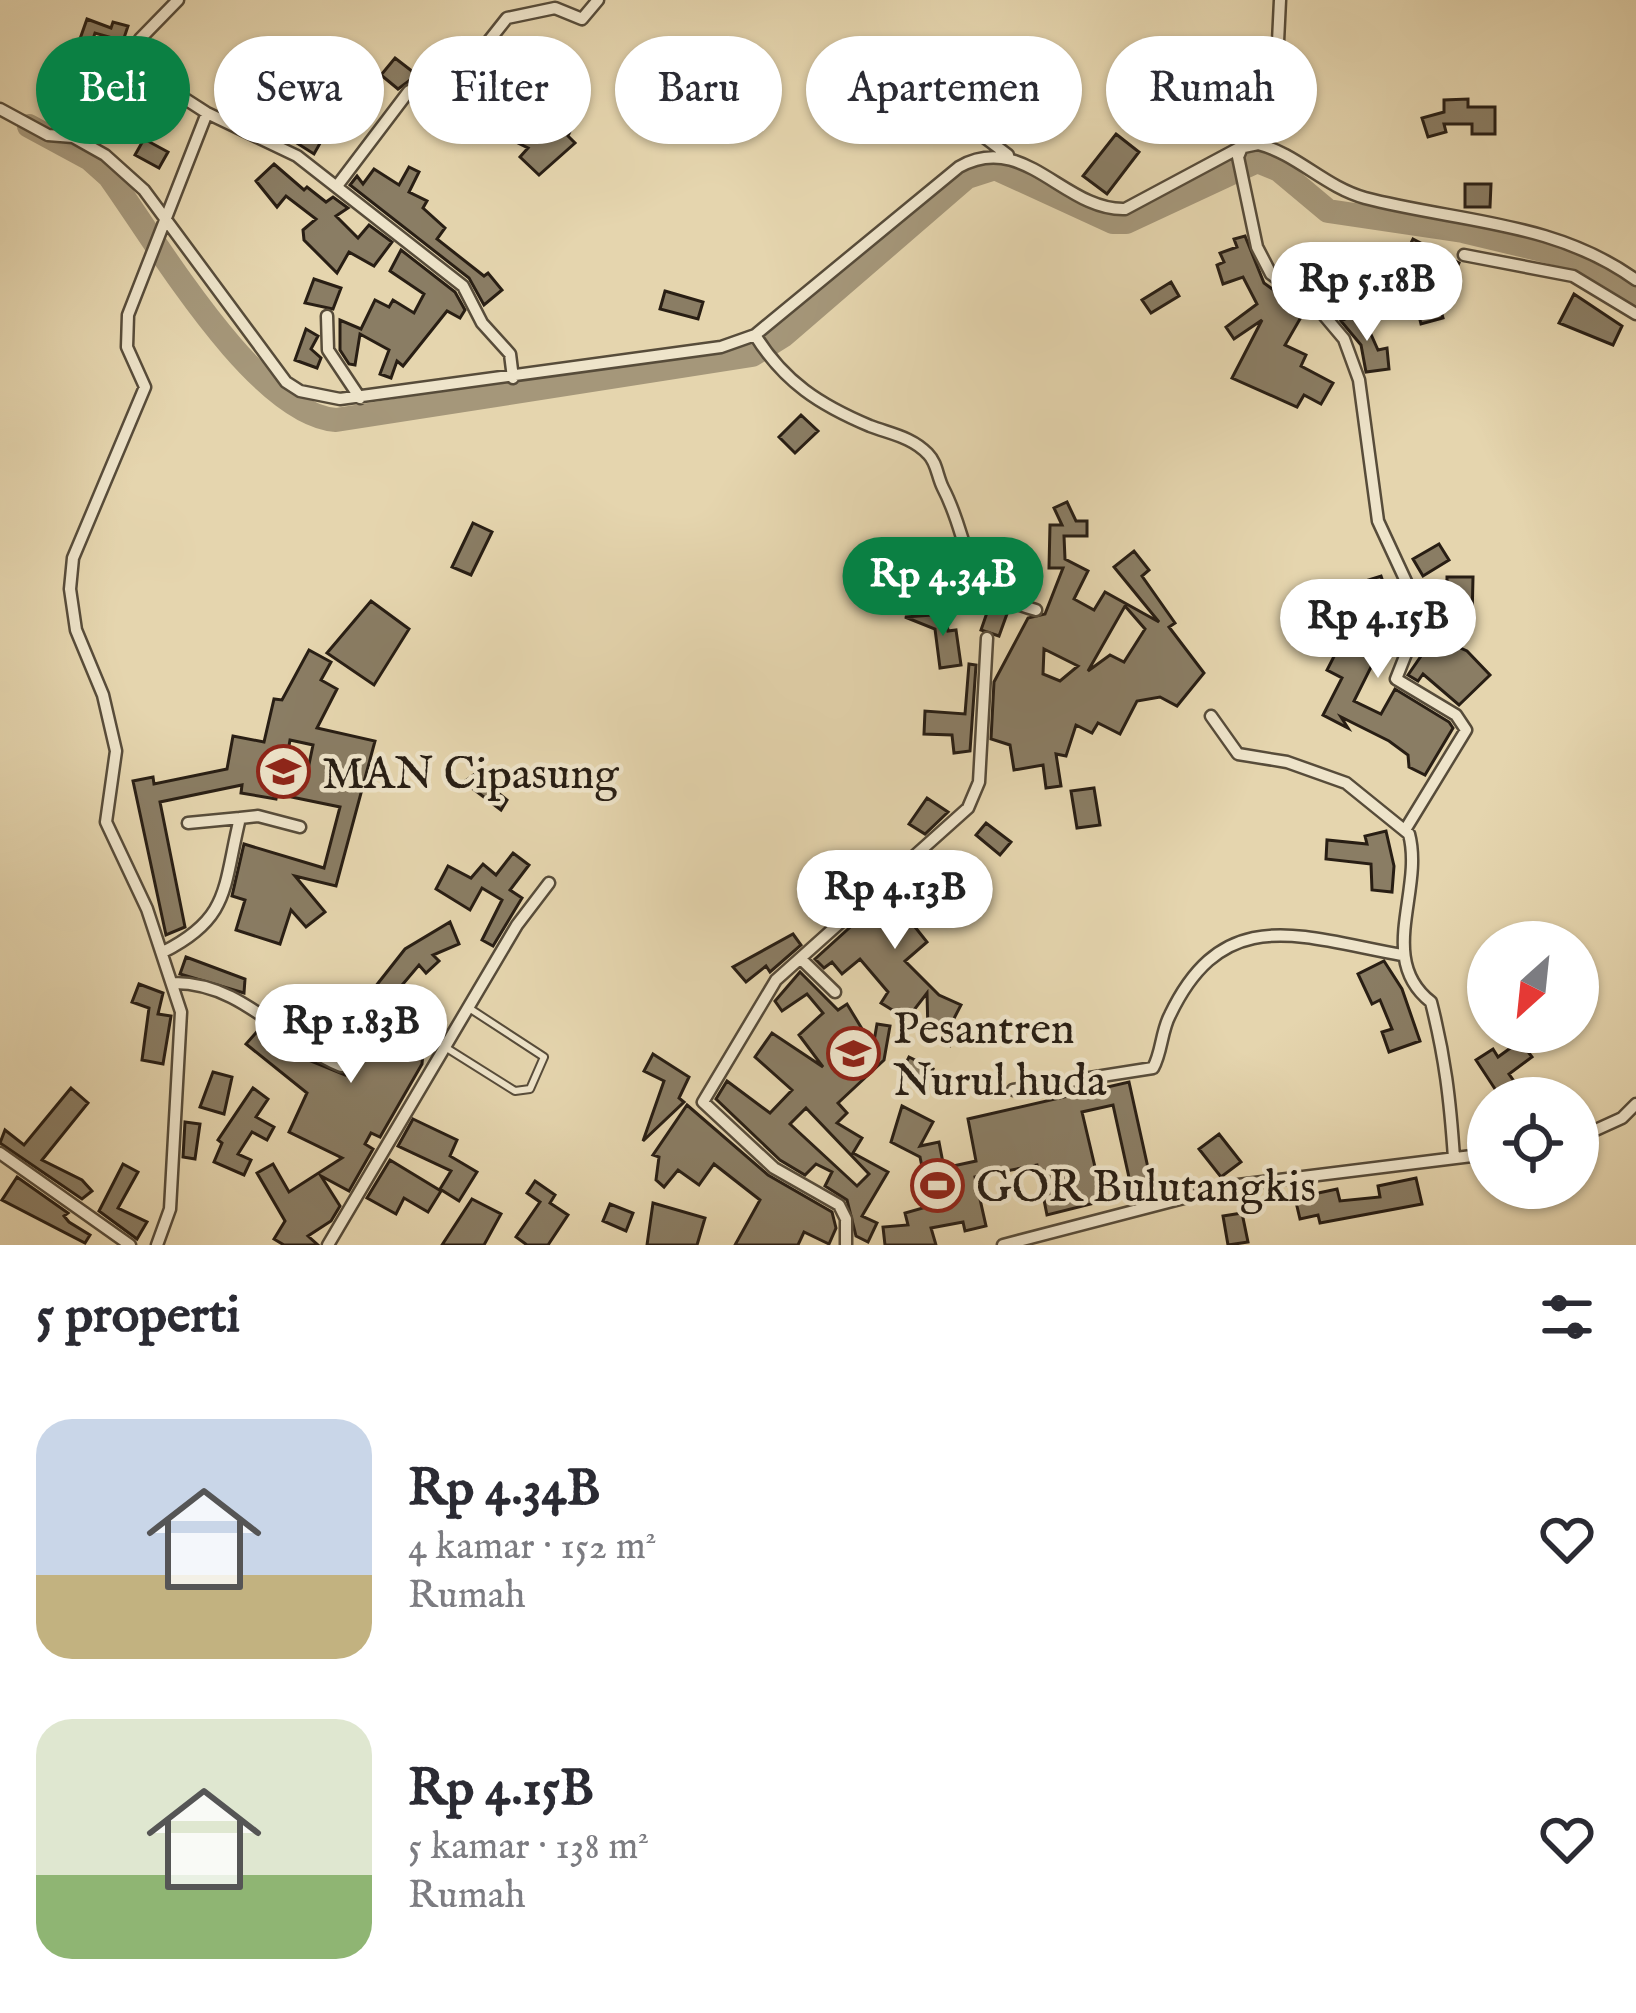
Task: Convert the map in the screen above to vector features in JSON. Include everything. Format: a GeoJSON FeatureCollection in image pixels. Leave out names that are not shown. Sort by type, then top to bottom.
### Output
{"type":"FeatureCollection","features":[{"type":"Feature","properties":{"kind":"street"},"geometry":{"type":"LineString","coordinates":[[178,0],[140,39],[137,68],[207,113],[271,141],[337,186],[463,286],[509,354],[513,378]]}},
{"type":"Feature","properties":{"kind":"street"},"geometry":{"type":"LineString","coordinates":[[494,36],[507,18],[555,8],[582,19],[598,0]]}},
{"type":"Feature","properties":{"kind":"street"},"geometry":{"type":"LineString","coordinates":[[1280,0],[1277,63],[1239,152],[1257,247],[1271,274],[1317,307],[1344,339],[1359,380],[1378,520],[1416,603],[1417,626],[1396,679],[1456,716],[1466,730],[1405,830]]}},
{"type":"Feature","properties":{"kind":"street"},"geometry":{"type":"LineString","coordinates":[[337,186],[408,94]]}},
{"type":"Feature","properties":{"kind":"street"},"geometry":{"type":"LineString","coordinates":[[0,110],[48,135],[73,137],[105,155],[286,382],[317,396],[360,398],[513,378],[757,338],[959,167],[986,156],[1010,157]]}},
{"type":"Feature","properties":{"kind":"street"},"geometry":{"type":"LineString","coordinates":[[157,1245],[170,1209],[183,1028],[164,952],[106,822],[114,735],[76,630],[70,589],[73,558],[145,387],[126,334],[149,249],[207,113]]}},
{"type":"Feature","properties":{"kind":"street"},"geometry":{"type":"LineString","coordinates":[[993,144],[1105,207],[1125,209],[1239,152],[1270,147],[1333,187],[1550,237],[1594,254],[1636,280]]}},
{"type":"Feature","properties":{"kind":"street"},"geometry":{"type":"LineString","coordinates":[[1464,255],[1573,276],[1636,314]]}},
{"type":"Feature","properties":{"kind":"street"},"geometry":{"type":"LineString","coordinates":[[326,316],[328,350],[360,398]]}},
{"type":"Feature","properties":{"kind":"street"},"geometry":{"type":"LineString","coordinates":[[757,338],[768,356],[812,399],[914,440],[933,459],[959,516],[965,557],[984,588],[997,598],[1036,610]]}},
{"type":"Feature","properties":{"kind":"street"},"geometry":{"type":"LineString","coordinates":[[846,1245],[846,1219],[839,1205],[774,1168],[703,1102],[769,988],[968,808],[979,782],[987,638]]}},
{"type":"Feature","properties":{"kind":"street"},"geometry":{"type":"LineString","coordinates":[[1211,716],[1238,754],[1287,762],[1346,784],[1405,830],[1412,851],[1402,955],[1419,993],[1432,1004],[1436,1039],[1448,1060],[1454,1158]]}},
{"type":"Feature","properties":{"kind":"street"},"geometry":{"type":"LineString","coordinates":[[164,952],[202,933],[213,918],[240,818]]}},
{"type":"Feature","properties":{"kind":"street"},"geometry":{"type":"LineString","coordinates":[[188,823],[276,818],[300,827]]}},
{"type":"Feature","properties":{"kind":"street"},"geometry":{"type":"LineString","coordinates":[[328,1245],[517,925],[549,883]]}},
{"type":"Feature","properties":{"kind":"street"},"geometry":{"type":"LineString","coordinates":[[1013,1090],[1153,1068],[1182,994],[1228,942],[1253,935],[1282,936],[1402,955]]}},
{"type":"Feature","properties":{"kind":"street"},"geometry":{"type":"LineString","coordinates":[[801,959],[835,992]]}},
{"type":"Feature","properties":{"kind":"street"},"geometry":{"type":"LineString","coordinates":[[172,983],[258,1008],[287,1037],[340,1066]]}},
{"type":"Feature","properties":{"kind":"street"},"geometry":{"type":"LineString","coordinates":[[1599,1128],[1622,1118],[1636,1104]]}},
{"type":"Feature","properties":{"kind":"street"},"geometry":{"type":"LineString","coordinates":[[0,1153],[130,1245]]}},
{"type":"Feature","properties":{"kind":"street"},"geometry":{"type":"LineString","coordinates":[[1004,1245],[1230,1186],[1467,1156]]}},
{"type":"Feature","properties":{"kind":"lane"},"geometry":{"type":"LineString","coordinates":[[446,1047],[515,1091],[530,1089],[544,1057],[469,1008]]}},
{"type":"Feature","properties":{"kind":"building"},"geometry":{"type":"Polygon","coordinates":[[[87,19],[111,28],[113,22],[128,26],[125,36],[81,36],[87,19]]]}},
{"type":"Feature","properties":{"kind":"building"},"geometry":{"type":"Polygon","coordinates":[[[395,58],[408,68],[408,82],[398,89],[384,77],[395,58]]]}},
{"type":"Feature","properties":{"kind":"building"},"geometry":{"type":"Polygon","coordinates":[[[1468,99],[1468,107],[1495,107],[1495,134],[1472,134],[1472,124],[1444,124],[1446,132],[1428,137],[1422,118],[1444,112],[1444,100],[1468,99]]]}},
{"type":"Feature","properties":{"kind":"building"},"geometry":{"type":"Polygon","coordinates":[[[141,144],[168,152],[159,168],[135,155],[141,144]]]}},
{"type":"Feature","properties":{"kind":"building"},"geometry":{"type":"Polygon","coordinates":[[[298,144],[320,144],[314,154],[298,144]]]}},
{"type":"Feature","properties":{"kind":"building"},"geometry":{"type":"Polygon","coordinates":[[[520,144],[574,144],[539,175],[520,157],[528,148],[520,144]]]}},
{"type":"Feature","properties":{"kind":"building"},"geometry":{"type":"Polygon","coordinates":[[[1108,144],[1129,144],[1139,152],[1107,194],[1083,176],[1108,144]]]}},
{"type":"Feature","properties":{"kind":"building"},"geometry":{"type":"Polygon","coordinates":[[[274,164],[304,190],[307,187],[326,202],[333,197],[348,208],[336,216],[358,238],[369,225],[392,242],[374,266],[349,252],[337,273],[304,240],[303,230],[316,219],[286,196],[277,207],[256,181],[274,164]]]}},
{"type":"Feature","properties":{"kind":"building"},"geometry":{"type":"Polygon","coordinates":[[[409,167],[419,172],[409,192],[427,201],[423,208],[445,228],[437,239],[484,276],[488,273],[502,290],[484,305],[469,278],[350,185],[357,176],[363,184],[374,169],[399,185],[409,167]]]}},
{"type":"Feature","properties":{"kind":"building"},"geometry":{"type":"Polygon","coordinates":[[[1465,184],[1491,184],[1490,207],[1465,207],[1465,184]]]}},
{"type":"Feature","properties":{"kind":"building"},"geometry":{"type":"Polygon","coordinates":[[[1245,236],[1264,283],[1304,312],[1285,345],[1306,355],[1301,366],[1333,383],[1321,404],[1304,395],[1297,407],[1232,378],[1262,320],[1234,339],[1226,327],[1257,304],[1243,277],[1223,284],[1217,265],[1224,262],[1220,253],[1237,247],[1234,239],[1245,236]]]}},
{"type":"Feature","properties":{"kind":"building"},"geometry":{"type":"Polygon","coordinates":[[[1413,239],[1459,263],[1453,276],[1442,270],[1434,287],[1443,318],[1421,324],[1419,316],[1385,298],[1394,281],[1401,285],[1413,259],[1405,255],[1413,239]]]}},
{"type":"Feature","properties":{"kind":"building"},"geometry":{"type":"Polygon","coordinates":[[[401,250],[455,292],[465,310],[460,318],[447,311],[403,366],[397,361],[391,378],[380,374],[389,350],[360,334],[355,365],[349,364],[340,350],[340,320],[361,329],[375,300],[389,307],[393,300],[414,313],[424,294],[390,271],[401,250]]]}},
{"type":"Feature","properties":{"kind":"building"},"geometry":{"type":"Polygon","coordinates":[[[314,279],[341,288],[333,309],[305,303],[314,279]]]}},
{"type":"Feature","properties":{"kind":"building"},"geometry":{"type":"Polygon","coordinates":[[[1171,282],[1179,296],[1151,313],[1142,300],[1171,282]]]}},
{"type":"Feature","properties":{"kind":"building"},"geometry":{"type":"Polygon","coordinates":[[[665,291],[703,302],[698,319],[660,309],[665,291]]]}},
{"type":"Feature","properties":{"kind":"building"},"geometry":{"type":"Polygon","coordinates":[[[1574,294],[1622,326],[1613,345],[1559,323],[1574,294]]]}},
{"type":"Feature","properties":{"kind":"building"},"geometry":{"type":"Polygon","coordinates":[[[1361,312],[1378,350],[1387,348],[1389,369],[1366,372],[1361,345],[1341,321],[1361,312]]]}},
{"type":"Feature","properties":{"kind":"building"},"geometry":{"type":"Polygon","coordinates":[[[306,329],[318,336],[311,349],[321,358],[317,368],[295,360],[306,329]]]}},
{"type":"Feature","properties":{"kind":"building"},"geometry":{"type":"Polygon","coordinates":[[[801,415],[818,431],[795,453],[779,437],[801,415]]]}},
{"type":"Feature","properties":{"kind":"building"},"geometry":{"type":"Polygon","coordinates":[[[1067,502],[1076,521],[1087,521],[1087,536],[1064,536],[1065,559],[1088,571],[1074,599],[1094,610],[1105,592],[1159,622],[1114,567],[1134,551],[1149,570],[1142,576],[1175,623],[1169,627],[1204,673],[1177,706],[1160,697],[1137,701],[1120,734],[1098,723],[1092,733],[1076,725],[1066,756],[1056,754],[1061,786],[1046,788],[1043,765],[1014,770],[1010,745],[991,739],[994,682],[1028,618],[1045,614],[1063,568],[1049,568],[1050,525],[1062,525],[1054,508],[1067,502]],[[1125,606],[1088,671],[1110,655],[1124,662],[1145,629],[1125,606]],[[1044,649],[1043,674],[1060,681],[1078,666],[1044,649]]]}},
{"type":"Feature","properties":{"kind":"building"},"geometry":{"type":"Polygon","coordinates":[[[473,523],[492,532],[471,575],[452,567],[473,523]]]}},
{"type":"Feature","properties":{"kind":"building"},"geometry":{"type":"Polygon","coordinates":[[[1439,544],[1449,560],[1423,576],[1413,559],[1439,544]]]}},
{"type":"Feature","properties":{"kind":"building"},"geometry":{"type":"Polygon","coordinates":[[[1381,576],[1387,594],[1371,599],[1407,624],[1388,659],[1378,653],[1354,701],[1381,714],[1395,689],[1449,722],[1453,728],[1425,775],[1409,767],[1408,755],[1389,741],[1341,717],[1348,728],[1323,715],[1342,678],[1327,670],[1345,635],[1321,622],[1318,630],[1299,621],[1309,601],[1375,628],[1362,582],[1381,576]]]}},
{"type":"Feature","properties":{"kind":"building"},"geometry":{"type":"Polygon","coordinates":[[[1447,577],[1473,577],[1472,620],[1447,620],[1447,577]]]}},
{"type":"Feature","properties":{"kind":"building"},"geometry":{"type":"Polygon","coordinates":[[[371,601],[409,629],[374,685],[327,653],[371,601]]]}},
{"type":"Feature","properties":{"kind":"building"},"geometry":{"type":"Polygon","coordinates":[[[990,604],[1008,611],[999,636],[981,630],[990,604]]]}},
{"type":"Feature","properties":{"kind":"building"},"geometry":{"type":"Polygon","coordinates":[[[1427,611],[1453,624],[1445,641],[1467,651],[1490,675],[1459,705],[1423,674],[1418,681],[1408,675],[1421,656],[1417,653],[1427,611]]]}},
{"type":"Feature","properties":{"kind":"building"},"geometry":{"type":"Polygon","coordinates":[[[946,614],[948,631],[956,630],[961,665],[940,668],[935,629],[905,617],[946,614]]]}},
{"type":"Feature","properties":{"kind":"building"},"geometry":{"type":"Polygon","coordinates":[[[309,650],[331,662],[321,680],[337,689],[317,728],[375,741],[336,886],[295,876],[325,912],[306,927],[291,910],[280,944],[236,930],[245,900],[232,896],[244,844],[324,868],[340,807],[277,794],[276,799],[241,793],[242,785],[160,802],[185,927],[166,935],[133,781],[153,777],[154,784],[227,769],[233,736],[264,742],[274,699],[282,700],[309,650]],[[290,740],[284,774],[306,779],[313,745],[290,740]]]}},
{"type":"Feature","properties":{"kind":"building"},"geometry":{"type":"Polygon","coordinates":[[[969,664],[976,665],[970,751],[954,753],[952,735],[924,734],[925,711],[965,714],[969,664]]]}},
{"type":"Feature","properties":{"kind":"building"},"geometry":{"type":"Polygon","coordinates":[[[475,774],[507,800],[501,810],[464,782],[475,774]]]}},
{"type":"Feature","properties":{"kind":"building"},"geometry":{"type":"Polygon","coordinates":[[[1094,788],[1100,825],[1077,828],[1071,791],[1094,788]]]}},
{"type":"Feature","properties":{"kind":"building"},"geometry":{"type":"Polygon","coordinates":[[[927,798],[948,812],[925,834],[909,824],[927,798]]]}},
{"type":"Feature","properties":{"kind":"building"},"geometry":{"type":"Polygon","coordinates":[[[986,823],[1011,842],[1000,855],[976,835],[986,823]]]}},
{"type":"Feature","properties":{"kind":"building"},"geometry":{"type":"Polygon","coordinates":[[[1386,831],[1394,866],[1392,892],[1372,890],[1371,864],[1326,859],[1327,840],[1367,844],[1365,836],[1386,831]]]}},
{"type":"Feature","properties":{"kind":"building"},"geometry":{"type":"Polygon","coordinates":[[[513,853],[529,865],[510,890],[522,898],[493,946],[482,940],[502,900],[482,888],[470,910],[436,889],[448,866],[471,878],[483,864],[496,875],[513,853]]]}},
{"type":"Feature","properties":{"kind":"building"},"geometry":{"type":"Polygon","coordinates":[[[846,864],[865,887],[849,901],[829,879],[846,864]]]}},
{"type":"Feature","properties":{"kind":"building"},"geometry":{"type":"Polygon","coordinates":[[[920,864],[935,883],[916,897],[930,911],[915,927],[927,942],[905,961],[939,995],[961,1005],[948,1030],[949,1045],[928,1032],[927,993],[907,1019],[881,1003],[888,992],[860,959],[842,974],[832,962],[824,968],[815,959],[920,864]]]}},
{"type":"Feature","properties":{"kind":"building"},"geometry":{"type":"Polygon","coordinates":[[[450,922],[459,944],[433,955],[439,961],[426,973],[419,965],[397,991],[437,1023],[424,1042],[422,1064],[380,1137],[371,1133],[365,1144],[373,1149],[349,1191],[321,1176],[340,1206],[331,1221],[308,1236],[318,1245],[284,1245],[274,1239],[285,1221],[257,1173],[273,1164],[289,1192],[342,1158],[289,1132],[307,1093],[246,1044],[261,1027],[296,1055],[345,1075],[348,1060],[308,1036],[313,1027],[318,1030],[332,1004],[353,1015],[405,949],[450,922]]]}},
{"type":"Feature","properties":{"kind":"building"},"geometry":{"type":"Polygon","coordinates":[[[793,934],[801,945],[770,972],[766,966],[746,982],[733,967],[793,934]]]}},
{"type":"Feature","properties":{"kind":"building"},"geometry":{"type":"Polygon","coordinates":[[[186,957],[245,979],[244,993],[180,974],[186,957]]]}},
{"type":"Feature","properties":{"kind":"building"},"geometry":{"type":"Polygon","coordinates":[[[1384,961],[1402,989],[1420,1041],[1389,1052],[1382,1032],[1392,1029],[1380,1000],[1372,1004],[1358,974],[1384,961]]]}},
{"type":"Feature","properties":{"kind":"building"},"geometry":{"type":"Polygon","coordinates":[[[800,972],[838,1010],[847,1004],[873,1047],[877,1024],[890,1026],[884,1060],[838,1103],[847,1113],[837,1123],[862,1138],[853,1153],[888,1172],[862,1216],[877,1223],[868,1242],[856,1236],[847,1200],[825,1186],[832,1172],[816,1164],[805,1175],[780,1160],[716,1099],[727,1081],[770,1113],[792,1090],[755,1057],[772,1033],[823,1067],[799,1035],[823,1013],[807,994],[782,1011],[775,1001],[800,972]],[[806,1108],[790,1124],[857,1186],[869,1174],[806,1108]]]}},
{"type":"Feature","properties":{"kind":"building"},"geometry":{"type":"Polygon","coordinates":[[[139,984],[163,993],[158,1014],[171,1016],[163,1064],[142,1060],[149,1008],[132,1002],[139,984]]]}},
{"type":"Feature","properties":{"kind":"building"},"geometry":{"type":"Polygon","coordinates":[[[1487,1053],[1498,1057],[1529,1053],[1532,1057],[1509,1074],[1511,1077],[1487,1077],[1476,1060],[1487,1053]]]}},
{"type":"Feature","properties":{"kind":"building"},"geometry":{"type":"Polygon","coordinates":[[[653,1054],[689,1077],[679,1098],[684,1102],[643,1141],[664,1081],[644,1071],[653,1054]]]}},
{"type":"Feature","properties":{"kind":"building"},"geometry":{"type":"Polygon","coordinates":[[[909,1057],[933,1069],[925,1085],[901,1073],[909,1057]]]}},
{"type":"Feature","properties":{"kind":"building"},"geometry":{"type":"Polygon","coordinates":[[[213,1072],[232,1077],[224,1114],[200,1107],[213,1072]]]}},
{"type":"Feature","properties":{"kind":"building"},"geometry":{"type":"Polygon","coordinates":[[[1129,1082],[1152,1186],[1132,1191],[1113,1105],[1082,1112],[1103,1201],[1047,1215],[1037,1165],[975,1177],[986,1226],[965,1231],[963,1222],[931,1228],[936,1245],[885,1245],[883,1227],[908,1225],[905,1213],[930,1206],[920,1157],[891,1142],[902,1106],[933,1122],[920,1146],[939,1142],[944,1168],[976,1161],[968,1119],[1129,1082]]]}},
{"type":"Feature","properties":{"kind":"building"},"geometry":{"type":"Polygon","coordinates":[[[71,1088],[88,1103],[42,1160],[82,1180],[92,1191],[82,1199],[0,1143],[5,1130],[24,1145],[71,1088]]]}},
{"type":"Feature","properties":{"kind":"building"},"geometry":{"type":"Polygon","coordinates":[[[253,1088],[268,1099],[256,1117],[274,1127],[267,1140],[252,1132],[238,1154],[251,1160],[244,1175],[214,1162],[222,1143],[218,1140],[253,1088]]]}},
{"type":"Feature","properties":{"kind":"building"},"geometry":{"type":"Polygon","coordinates":[[[687,1105],[768,1175],[832,1212],[836,1228],[829,1244],[804,1232],[798,1245],[735,1245],[760,1200],[714,1164],[699,1185],[678,1170],[664,1187],[656,1180],[659,1157],[653,1155],[687,1105]]]}},
{"type":"Feature","properties":{"kind":"building"},"geometry":{"type":"Polygon","coordinates":[[[413,1119],[457,1140],[450,1156],[477,1172],[459,1201],[440,1189],[451,1171],[398,1146],[413,1119]]]}},
{"type":"Feature","properties":{"kind":"building"},"geometry":{"type":"Polygon","coordinates":[[[185,1122],[200,1124],[195,1159],[183,1157],[185,1122]]]}},
{"type":"Feature","properties":{"kind":"building"},"geometry":{"type":"Polygon","coordinates":[[[1219,1134],[1241,1162],[1221,1177],[1199,1149],[1219,1134]]]}},
{"type":"Feature","properties":{"kind":"building"},"geometry":{"type":"Polygon","coordinates":[[[390,1160],[441,1191],[428,1212],[404,1198],[396,1214],[367,1198],[390,1160]]]}},
{"type":"Feature","properties":{"kind":"building"},"geometry":{"type":"Polygon","coordinates":[[[123,1164],[138,1172],[118,1208],[147,1222],[137,1239],[99,1211],[123,1164]]]}},
{"type":"Feature","properties":{"kind":"building"},"geometry":{"type":"Polygon","coordinates":[[[17,1177],[68,1213],[64,1216],[69,1222],[90,1235],[85,1243],[2,1200],[17,1177]]]}},
{"type":"Feature","properties":{"kind":"building"},"geometry":{"type":"Polygon","coordinates":[[[1416,1178],[1422,1204],[1320,1223],[1318,1215],[1300,1219],[1295,1198],[1337,1189],[1340,1201],[1380,1197],[1378,1186],[1416,1178]]]}},
{"type":"Feature","properties":{"kind":"building"},"geometry":{"type":"Polygon","coordinates":[[[535,1181],[555,1195],[550,1203],[568,1215],[548,1245],[527,1245],[516,1237],[540,1202],[527,1193],[535,1181]]]}},
{"type":"Feature","properties":{"kind":"building"},"geometry":{"type":"Polygon","coordinates":[[[472,1199],[501,1214],[484,1245],[442,1245],[472,1199]]]}},
{"type":"Feature","properties":{"kind":"building"},"geometry":{"type":"Polygon","coordinates":[[[653,1203],[705,1218],[697,1245],[647,1245],[653,1203]]]}},
{"type":"Feature","properties":{"kind":"building"},"geometry":{"type":"Polygon","coordinates":[[[610,1204],[633,1213],[626,1231],[603,1221],[610,1204]]]}},
{"type":"Feature","properties":{"kind":"building"},"geometry":{"type":"Polygon","coordinates":[[[1242,1213],[1248,1242],[1228,1245],[1223,1216],[1242,1213]]]}},
{"type":"Feature","properties":{"kind":"waterway"},"geometry":{"type":"LineString","coordinates":[[29,126],[90,159],[109,176],[210,320],[273,388],[305,410],[336,420],[752,355],[784,335],[967,177],[995,168],[1113,222],[1126,222],[1257,161],[1279,170],[1328,211],[1463,231],[1567,256],[1636,298]]}},
{"type":"Feature","properties":{"kind":"place","name":"MAN Cipasung"},"geometry":{"type":"Point","coordinates":[283,772]}},
{"type":"Feature","properties":{"kind":"place","name":"Pesantren Nurul huda"},"geometry":{"type":"Point","coordinates":[854,1053]}},
{"type":"Feature","properties":{"kind":"place","name":"GOR Bulutangkis"},"geometry":{"type":"Point","coordinates":[937,1185]}}]}
